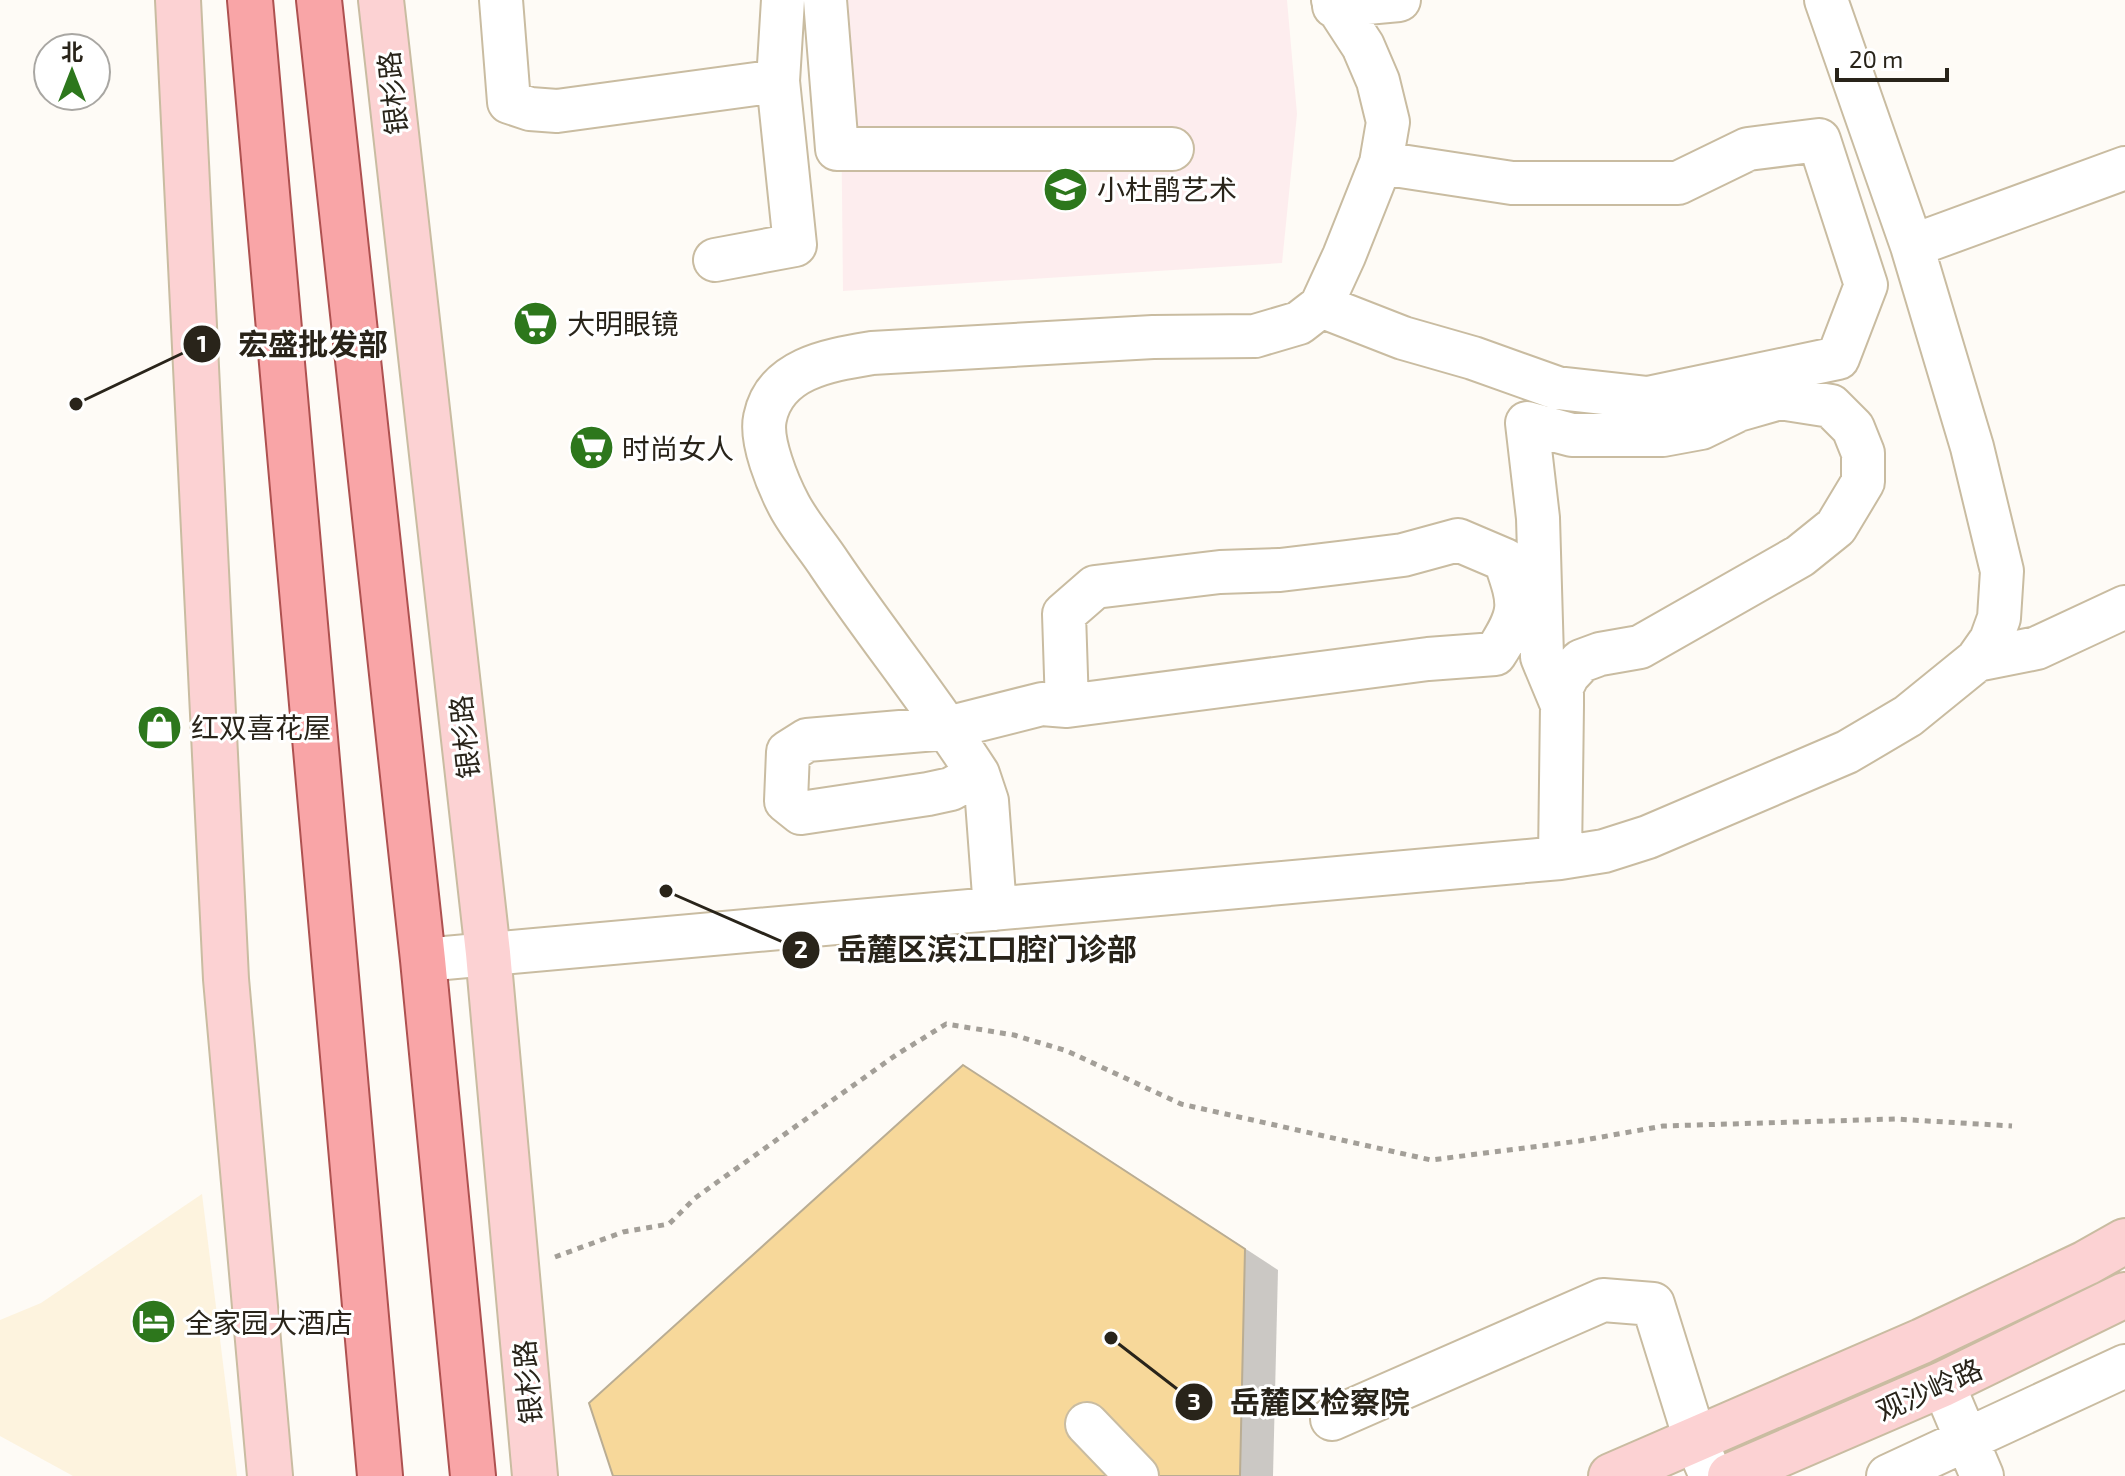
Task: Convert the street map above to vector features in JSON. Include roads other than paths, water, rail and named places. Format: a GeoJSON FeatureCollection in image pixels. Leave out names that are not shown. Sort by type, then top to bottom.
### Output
{"type":"FeatureCollection","features":[{"type":"Feature","properties":{"kind":"main road"},"geometry":{"type":"LineString","coordinates":[[250,0],[380,1476]]}},
{"type":"Feature","properties":{"kind":"main road"},"geometry":{"type":"LineString","coordinates":[[319,0],[423,960],[473,1476]]}},
{"type":"Feature","properties":{"kind":"street"},"geometry":{"type":"LineString","coordinates":[[178,0],[226,979],[270,1476]]}},
{"type":"Feature","properties":{"kind":"street","name":"银杉路"},"geometry":{"type":"LineString","coordinates":[[381,0],[488,953],[535,1476]]}},
{"type":"Feature","properties":{"kind":"street"},"geometry":{"type":"LineString","coordinates":[[501,0],[509,102],[530,109],[557,111],[778,81]]}},
{"type":"Feature","properties":{"kind":"street"},"geometry":{"type":"LineString","coordinates":[[715,260],[795,245],[778,81],[783,0]]}},
{"type":"Feature","properties":{"kind":"street"},"geometry":{"type":"LineString","coordinates":[[825,0],[837,149],[1172,149]]}},
{"type":"Feature","properties":{"kind":"street"},"geometry":{"type":"LineString","coordinates":[[1334,3],[1399,0]]}},
{"type":"Feature","properties":{"kind":"street"},"geometry":{"type":"LineString","coordinates":[[423,960],[1560,858],[1604,851],[1648,837],[1847,752],[1908,716],[1977,660],[1991,640],[1999,618],[2002,571],[1972,447],[1912,246],[1833,2]]}},
{"type":"Feature","properties":{"kind":"street"},"geometry":{"type":"LineString","coordinates":[[995,909],[987,801],[978,774],[871,626],[789,504],[766,445],[765,419],[773,397],[790,378],[814,366],[872,353],[1153,337],[1255,336],[1299,323],[1321,306],[1381,163],[1388,122],[1378,81],[1363,46],[1334,3]]}},
{"type":"Feature","properties":{"kind":"street"},"geometry":{"type":"LineString","coordinates":[[1321,306],[1403,338],[1473,358],[1557,388],[1648,398],[1838,358],[1866,285],[1819,140],[1748,149],[1678,183],[1512,183],[1381,163]]}},
{"type":"Feature","properties":{"kind":"street"},"geometry":{"type":"LineString","coordinates":[[1912,246],[2125,168]]}},
{"type":"Feature","properties":{"kind":"street"},"geometry":{"type":"LineString","coordinates":[[1560,858],[1562,705],[1562,687],[1568,675],[1581,661],[1600,654],[1640,647],[1800,556],[1836,527],[1863,482],[1863,453],[1853,428],[1831,406],[1780,398],[1738,410],[1701,428],[1663,435],[1572,435],[1527,423],[1538,518],[1542,657],[1562,705]]}},
{"type":"Feature","properties":{"kind":"street"},"geometry":{"type":"LineString","coordinates":[[978,774],[951,789],[801,813],[786,801],[788,752],[807,740],[947,728],[1042,704],[1067,706],[1428,659],[1495,654],[1512,627],[1518,597],[1505,560],[1458,540],[1403,555],[1095,587],[1064,614],[1067,706]]}},
{"type":"Feature","properties":{"kind":"street"},"geometry":{"type":"LineString","coordinates":[[1977,660],[2037,648],[2125,607]]}},
{"type":"Feature","properties":{"kind":"street"},"geometry":{"type":"LineString","coordinates":[[1635,1471],[1703,1458],[1922,1341],[2086,1263],[2125,1241]]}},
{"type":"Feature","properties":{"kind":"street","name":"观沙岭路"},"geometry":{"type":"LineString","coordinates":[[1730,1476],[1943,1384],[2125,1295]]}},
{"type":"Feature","properties":{"kind":"street"},"geometry":{"type":"LineString","coordinates":[[1332,1419],[1603,1300],[1653,1304],[1703,1458]]}},
{"type":"Feature","properties":{"kind":"street"},"geometry":{"type":"LineString","coordinates":[[1888,1476],[1975,1458],[2125,1366]]}},
{"type":"Feature","properties":{"kind":"street"},"geometry":{"type":"LineString","coordinates":[[1943,1384],[1975,1458]]}},
{"type":"Feature","properties":{"kind":"street"},"geometry":{"type":"LineString","coordinates":[[1087,1424],[1137,1476]]}},
{"type":"Feature","properties":{"kind":"place","name":"小杜鹃艺术"},"geometry":{"type":"Point","coordinates":[1066,189]}},
{"type":"Feature","properties":{"kind":"place","name":"大明眼镜"},"geometry":{"type":"Point","coordinates":[536,323]}},
{"type":"Feature","properties":{"kind":"place","name":"宏盛批发部"},"geometry":{"type":"Point","coordinates":[76,404]}},
{"type":"Feature","properties":{"kind":"place","name":"时尚女人"},"geometry":{"type":"Point","coordinates":[591,448]}},
{"type":"Feature","properties":{"kind":"place","name":"红双喜花屋"},"geometry":{"type":"Point","coordinates":[160,727]}},
{"type":"Feature","properties":{"kind":"place","name":"岳麓区滨江口腔门诊部"},"geometry":{"type":"Point","coordinates":[666,891]}},
{"type":"Feature","properties":{"kind":"place","name":"全家园大酒店"},"geometry":{"type":"Point","coordinates":[154,1322]}},
{"type":"Feature","properties":{"kind":"place","name":"岳麓区检察院"},"geometry":{"type":"Point","coordinates":[1111,1338]}}]}
